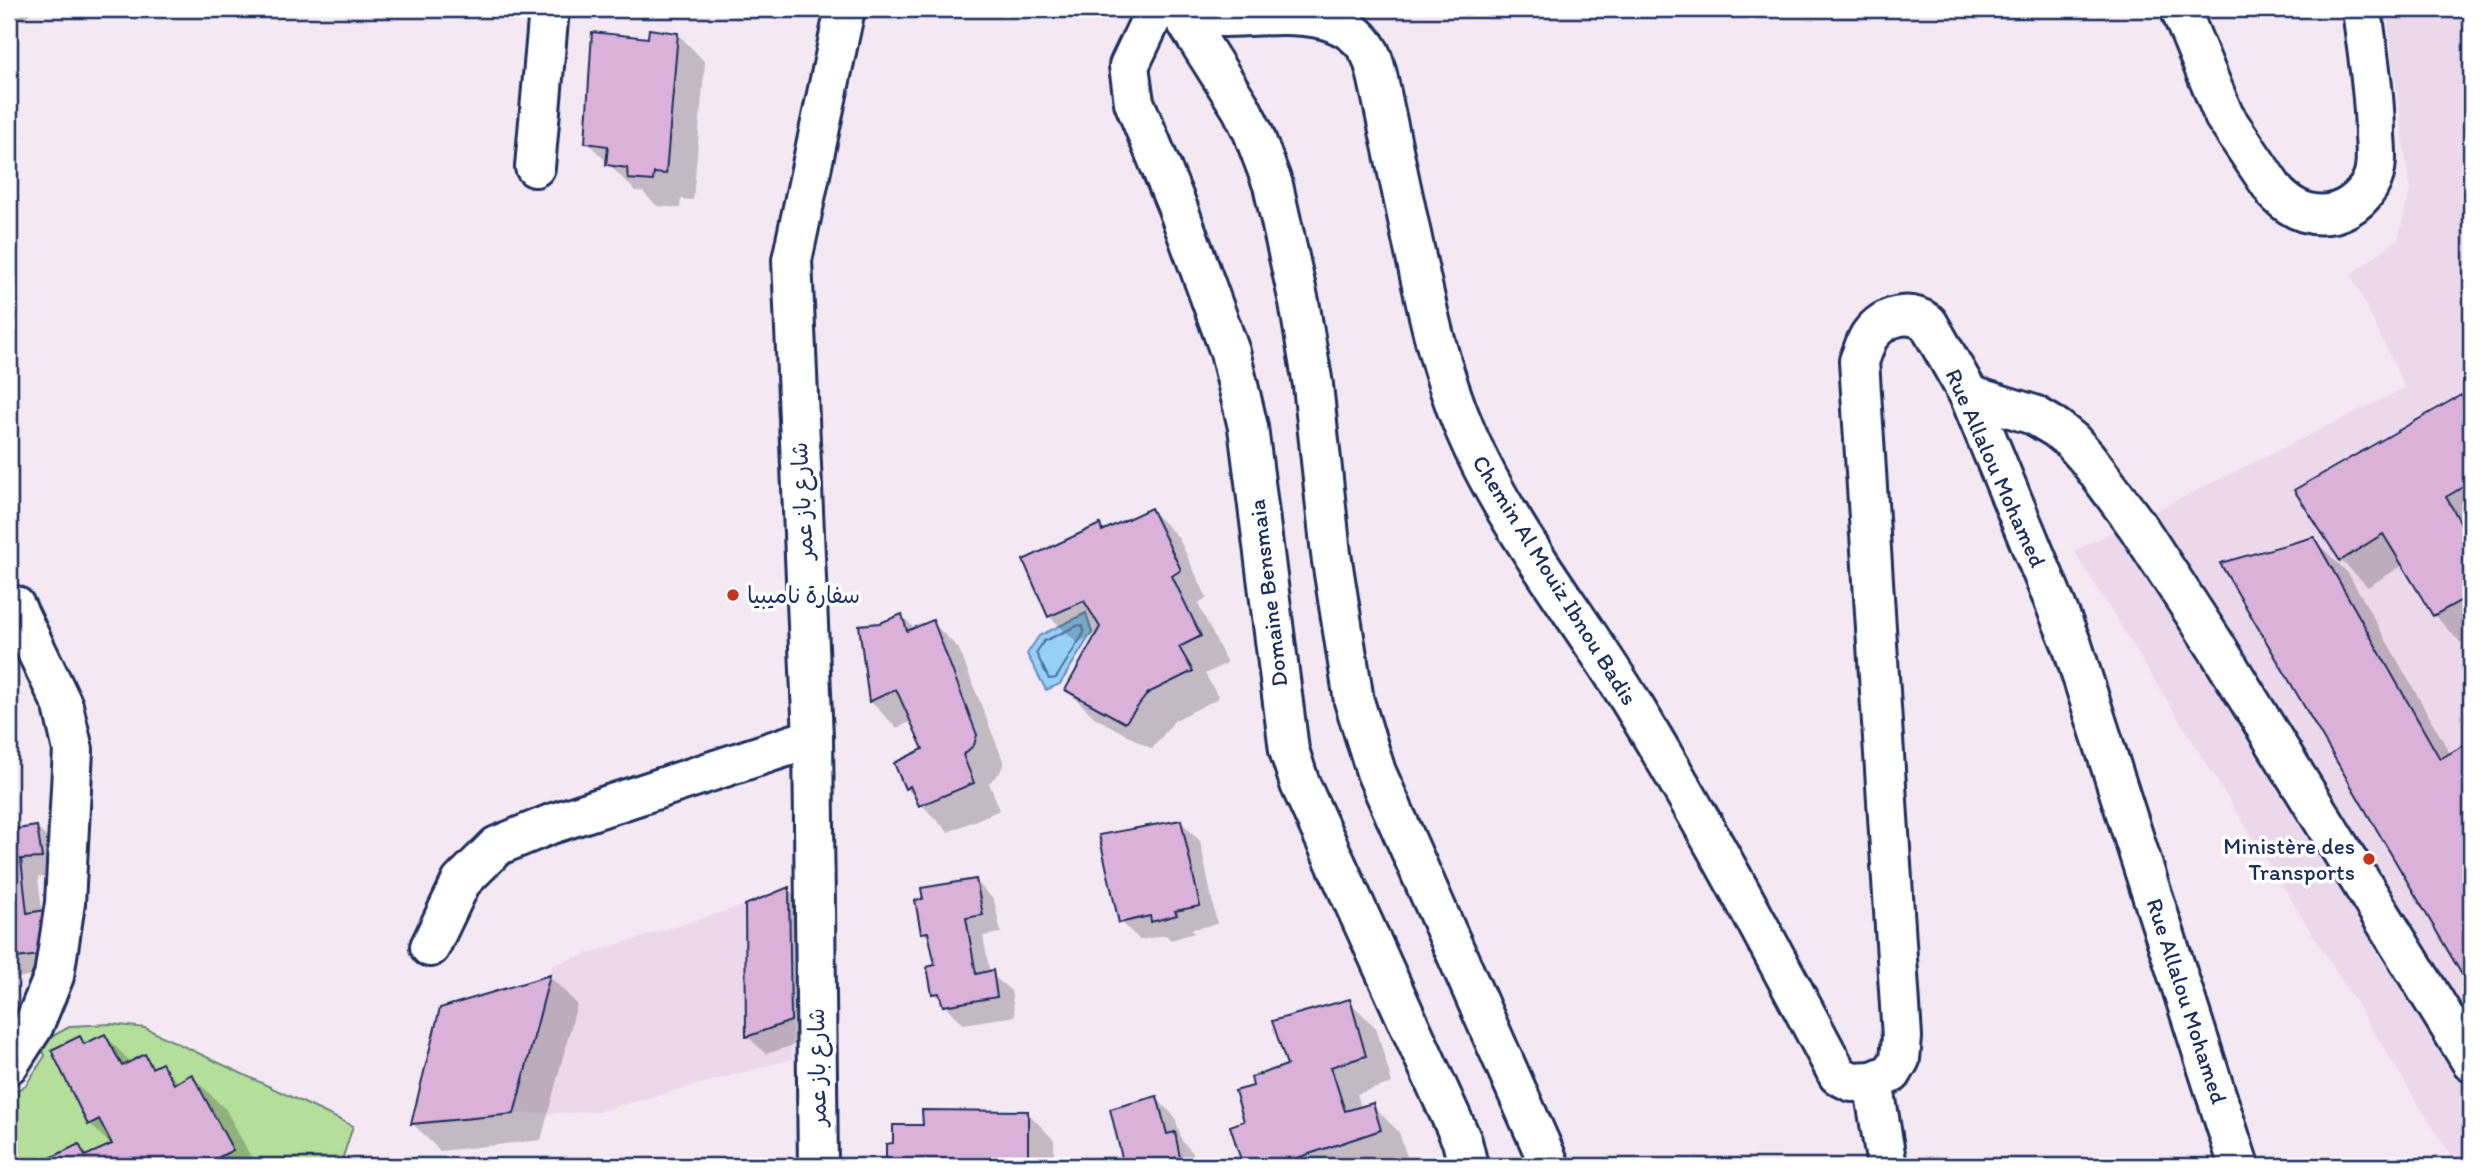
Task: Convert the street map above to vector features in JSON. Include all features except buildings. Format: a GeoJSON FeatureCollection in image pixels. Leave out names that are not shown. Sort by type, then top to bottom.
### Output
{"type":"FeatureCollection","features":[{"type":"Feature","properties":{"kind":"street"},"geometry":{"type":"LineString","coordinates":[[535,167],[549,9]]}},
{"type":"Feature","properties":{"kind":"street","name":"شارع باز عمر"},"geometry":{"type":"LineString","coordinates":[[818,1166],[813,738],[792,260],[845,9]]}},
{"type":"Feature","properties":{"kind":"street"},"geometry":{"type":"LineString","coordinates":[[2180,9],[2224,116],[2276,193],[2297,210],[2324,214],[2350,207],[2368,187],[2374,175],[2375,108],[2362,9]]}},
{"type":"Feature","properties":{"kind":"street"},"geometry":{"type":"LineString","coordinates":[[1170,10],[1241,108],[1273,185],[1314,386],[1331,554],[1354,701],[1376,772],[1550,1166]]}},
{"type":"Feature","properties":{"kind":"street","name":"Chemin Al Mouiz Ibnou Badis"},"geometry":{"type":"LineString","coordinates":[[1170,10],[1193,18],[1303,16],[1329,19],[1353,32],[1370,54],[1378,79],[1432,331],[1460,418],[1488,477],[1632,704],[1744,897],[1838,1075],[1852,1082],[1873,1081]]}},
{"type":"Feature","properties":{"kind":"street","name":"Domaine Bensmaia"},"geometry":{"type":"LineString","coordinates":[[1170,10],[1129,66],[1134,102],[1177,206],[1230,352],[1248,427],[1289,750],[1300,784],[1462,1141],[1468,1166]]}},
{"type":"Feature","properties":{"kind":"street","name":"Rue Allalou Mohamed"},"geometry":{"type":"LineString","coordinates":[[1873,1081],[1892,1073],[1900,1059],[1902,1037],[1859,361],[1869,336],[1881,324],[1902,314],[1918,315],[1928,323],[1969,395],[2072,645],[2239,1166]]}},
{"type":"Feature","properties":{"kind":"street"},"geometry":{"type":"LineString","coordinates":[[1969,395],[2034,415],[2056,428],[2087,458],[2138,527],[2217,648],[2471,1061]]}},
{"type":"Feature","properties":{"kind":"street"},"geometry":{"type":"LineString","coordinates":[[9,1064],[33,1027],[54,976],[65,903],[73,750],[63,706],[15,606]]}},
{"type":"Feature","properties":{"kind":"street"},"geometry":{"type":"LineString","coordinates":[[429,947],[460,882],[497,846],[551,824],[813,738]]}},
{"type":"Feature","properties":{"kind":"street"},"geometry":{"type":"LineString","coordinates":[[1873,1081],[1887,1166]]}},
{"type":"Feature","properties":{"kind":"shaded area","name":"Ministère des Transports"},"geometry":{"type":"Polygon","coordinates":[[[2386,9],[2471,9],[2471,1166],[2457,1166],[2074,551],[2405,388],[2351,274],[2398,239],[2410,191],[2386,9]]]}},
{"type":"Feature","properties":{"kind":"shaded area"},"geometry":{"type":"Polygon","coordinates":[[[789,887],[792,1059],[597,1112],[514,1114],[411,1124],[440,1008],[550,975],[552,965],[745,905],[789,887]]]}},
{"type":"Feature","properties":{"kind":"green space"},"geometry":{"type":"Polygon","coordinates":[[[111,1024],[145,1028],[353,1126],[340,1166],[9,1166],[9,1095],[26,1085],[45,1056],[40,1043],[71,1026],[111,1024]]]}},
{"type":"Feature","properties":{"kind":"water"},"geometry":{"type":"Polygon","coordinates":[[[1086,613],[1092,632],[1060,684],[1046,690],[1027,654],[1039,636],[1086,613]]]}},
{"type":"Feature","properties":{"kind":"place","name":"سفارة ناميبيا"},"geometry":{"type":"Point","coordinates":[733,595]}},
{"type":"Feature","properties":{"kind":"place","name":"Ministère des Transports"},"geometry":{"type":"Point","coordinates":[2369,859]}}]}
